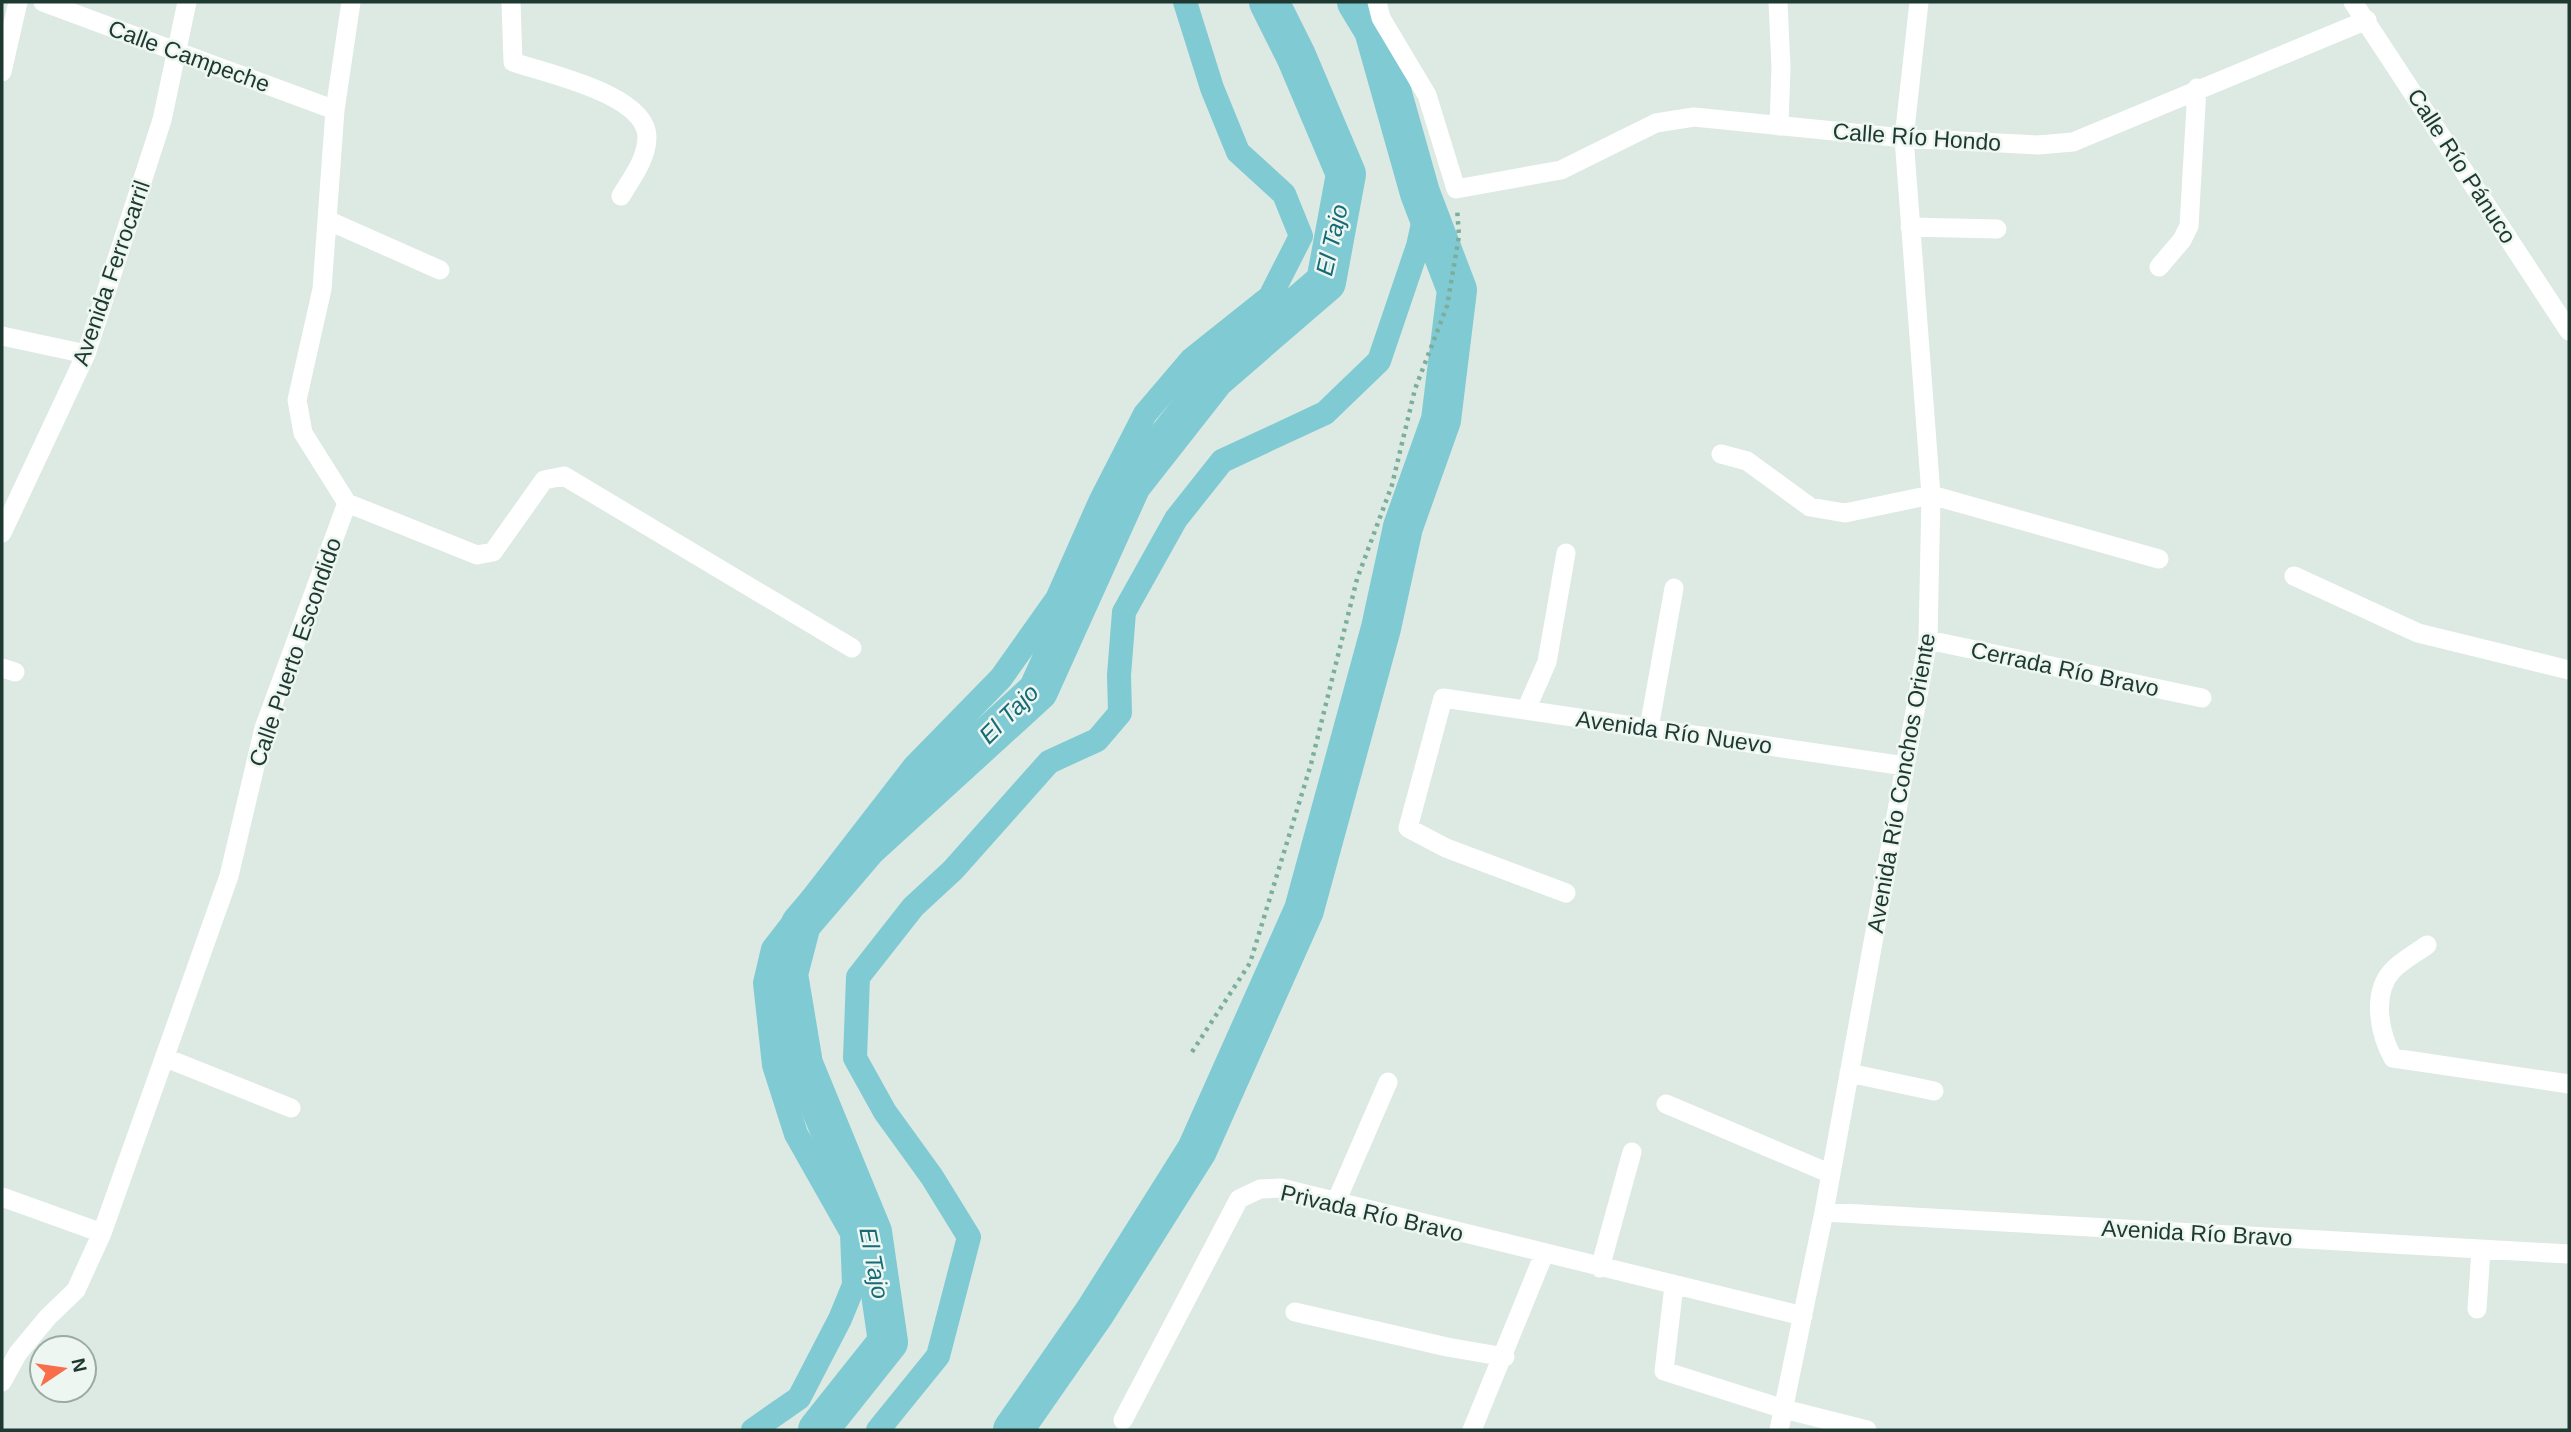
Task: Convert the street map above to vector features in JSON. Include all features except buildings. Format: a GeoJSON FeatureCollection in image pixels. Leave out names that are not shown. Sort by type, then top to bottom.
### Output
{"type":"FeatureCollection","features":[{"type":"Feature","properties":{"kind":"street"},"geometry":{"type":"LineString","coordinates":[[2,72],[18,2]]}},
{"type":"Feature","properties":{"kind":"street","name":"Calle Campeche"},"geometry":{"type":"LineString","coordinates":[[43,2],[335,110]]}},
{"type":"Feature","properties":{"kind":"street","name":"Avenida Ferrocarril"},"geometry":{"type":"LineString","coordinates":[[2,533],[86,354],[162,120],[187,2]]}},
{"type":"Feature","properties":{"kind":"street"},"geometry":{"type":"LineString","coordinates":[[351,2],[335,110],[322,289],[297,400],[303,433],[347,503],[477,555],[493,552],[544,480],[564,476],[852,648]]}},
{"type":"Feature","properties":{"kind":"street"},"geometry":{"type":"LineString","coordinates":[[511,2],[513,62],[622,100],[643,120],[647,138],[642,161],[621,196]]}},
{"type":"Feature","properties":{"kind":"street"},"geometry":{"type":"LineString","coordinates":[[1377,2],[1381,18],[1427,94],[1456,189]]}},
{"type":"Feature","properties":{"kind":"street"},"geometry":{"type":"LineString","coordinates":[[1778,2],[1781,67],[1779,126]]}},
{"type":"Feature","properties":{"kind":"street","name":"Avenida Río Conchos Oriente"},"geometry":{"type":"LineString","coordinates":[[1779,1430],[1824,1212],[1928,640],[1931,495],[1905,138],[1919,2]]}},
{"type":"Feature","properties":{"kind":"street","name":"Calle Río Pánuco"},"geometry":{"type":"LineString","coordinates":[[2353,2],[2569,331]]}},
{"type":"Feature","properties":{"kind":"street","name":"Calle Río Hondo"},"geometry":{"type":"LineString","coordinates":[[1456,189],[1561,170],[1656,123],[1694,117],[1905,138],[2038,145],[2073,142],[2197,88],[2367,20]]}},
{"type":"Feature","properties":{"kind":"street"},"geometry":{"type":"LineString","coordinates":[[2159,267],[2182,240],[2189,226],[2197,88]]}},
{"type":"Feature","properties":{"kind":"street"},"geometry":{"type":"LineString","coordinates":[[327,220],[440,270]]}},
{"type":"Feature","properties":{"kind":"street"},"geometry":{"type":"LineString","coordinates":[[1910,228],[1997,229]]}},
{"type":"Feature","properties":{"kind":"street"},"geometry":{"type":"LineString","coordinates":[[2,336],[86,354]]}},
{"type":"Feature","properties":{"kind":"street"},"geometry":{"type":"LineString","coordinates":[[1721,454],[1747,461],[1810,507],[1845,513],[1931,495],[2159,559]]}},
{"type":"Feature","properties":{"kind":"street","name":"Calle Puerto Escondido"},"geometry":{"type":"LineString","coordinates":[[2,1382],[18,1353],[48,1317],[76,1290],[102,1233],[229,876],[264,729],[347,503]]}},
{"type":"Feature","properties":{"kind":"street"},"geometry":{"type":"LineString","coordinates":[[1526,710],[1547,662],[1566,553]]}},
{"type":"Feature","properties":{"kind":"street"},"geometry":{"type":"LineString","coordinates":[[2294,576],[2418,633],[2569,670]]}},
{"type":"Feature","properties":{"kind":"street"},"geometry":{"type":"LineString","coordinates":[[1649,728],[1674,588]]}},
{"type":"Feature","properties":{"kind":"street","name":"Cerrada Río Bravo"},"geometry":{"type":"LineString","coordinates":[[1928,640],[2202,698]]}},
{"type":"Feature","properties":{"kind":"street","name":"Avenida Río Nuevo"},"geometry":{"type":"LineString","coordinates":[[1566,893],[1446,848],[1408,828],[1443,698],[1905,766]]}},
{"type":"Feature","properties":{"kind":"street"},"geometry":{"type":"LineString","coordinates":[[2427,945],[2391,972],[2381,994],[2382,1037],[2393,1058],[2569,1084]]}},
{"type":"Feature","properties":{"kind":"street"},"geometry":{"type":"LineString","coordinates":[[166,1058],[291,1108]]}},
{"type":"Feature","properties":{"kind":"street"},"geometry":{"type":"LineString","coordinates":[[1849,1073],[1934,1091]]}},
{"type":"Feature","properties":{"kind":"street"},"geometry":{"type":"LineString","coordinates":[[1336,1202],[1388,1082]]}},
{"type":"Feature","properties":{"kind":"street"},"geometry":{"type":"LineString","coordinates":[[1666,1104],[1830,1174]]}},
{"type":"Feature","properties":{"kind":"street"},"geometry":{"type":"LineString","coordinates":[[1600,1268],[1632,1152]]}},
{"type":"Feature","properties":{"kind":"street","name":"Privada Río Bravo"},"geometry":{"type":"LineString","coordinates":[[1123,1420],[1239,1199],[1259,1189],[1281,1188],[1600,1268],[1803,1315]]}},
{"type":"Feature","properties":{"kind":"street"},"geometry":{"type":"LineString","coordinates":[[2,1197],[102,1233]]}},
{"type":"Feature","properties":{"kind":"street","name":"Avenida Río Bravo"},"geometry":{"type":"LineString","coordinates":[[1824,1212],[2569,1254]]}},
{"type":"Feature","properties":{"kind":"street"},"geometry":{"type":"LineString","coordinates":[[2477,1309],[2481,1250]]}},
{"type":"Feature","properties":{"kind":"street"},"geometry":{"type":"LineString","coordinates":[[1472,1430],[1505,1357],[1544,1254]]}},
{"type":"Feature","properties":{"kind":"street"},"geometry":{"type":"LineString","coordinates":[[1674,1285],[1664,1371],[1784,1409],[1867,1430]]}},
{"type":"Feature","properties":{"kind":"street"},"geometry":{"type":"LineString","coordinates":[[1295,1312],[1447,1347],[1505,1357]]}},
{"type":"Feature","properties":{"kind":"path"},"geometry":{"type":"LineString","coordinates":[[1192,1052],[1250,963],[1311,764],[1357,579],[1392,485],[1415,389],[1447,306],[1459,236],[1456,189]]}},
{"type":"Feature","properties":{"kind":"waterway"},"geometry":{"type":"LineString","coordinates":[[753,1430],[799,1398],[840,1319],[854,1285],[852,1233],[796,1134],[774,1065],[765,983],[773,949],[914,767],[1001,678],[1057,599],[1100,502],[1145,414],[1191,360],[1270,297],[1301,236],[1284,194],[1238,152],[1212,88],[1185,2]]}},
{"type":"Feature","properties":{"kind":"waterway","name":"El Tajo"},"geometry":{"type":"LineString","coordinates":[[818,1430],[888,1342],[872,1232],[803,1064],[788,974],[801,924],[867,847],[1038,691],[1131,485],[1215,378],[1326,282],[1346,174],[1296,56],[1269,2]]}},
{"type":"Feature","properties":{"kind":"waterway"},"geometry":{"type":"LineString","coordinates":[[1013,1430],[1095,1312],[1197,1150],[1304,910],[1381,628],[1403,527],[1441,420],[1457,290],[1420,193],[1374,30],[1357,2]]}},
{"type":"Feature","properties":{"kind":"waterway"},"geometry":{"type":"LineString","coordinates":[[878,1430],[938,1356],[969,1237],[932,1177],[885,1112],[855,1058],[858,977],[913,907],[953,870],[1049,762],[1097,740],[1120,713],[1119,675],[1124,612],[1176,519],[1222,461],[1325,413],[1379,361],[1418,246],[1426,210]]}}]}
